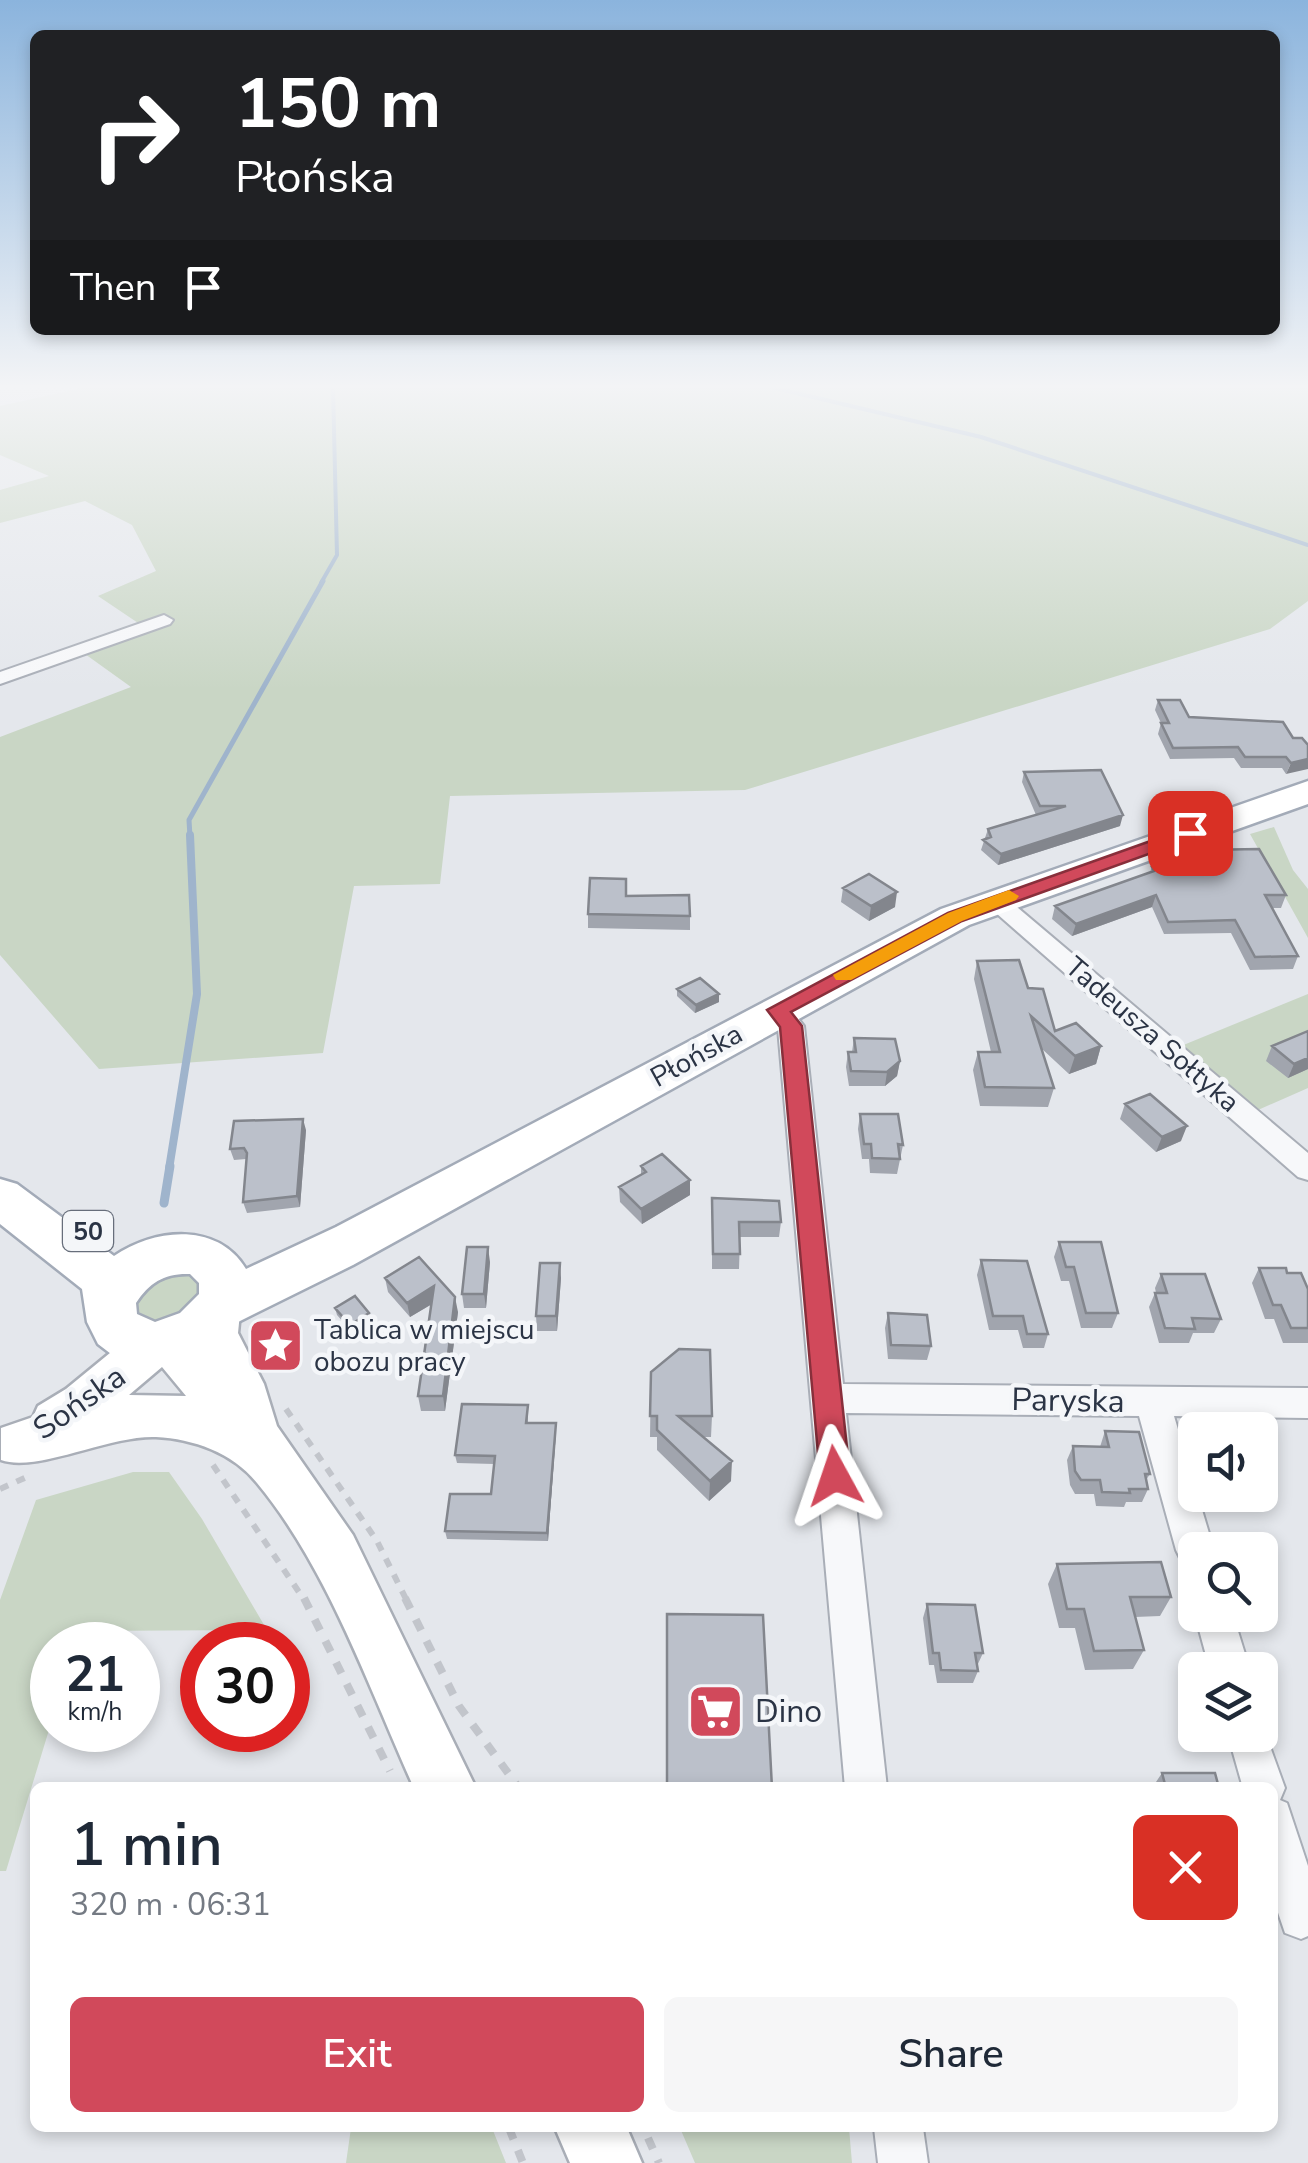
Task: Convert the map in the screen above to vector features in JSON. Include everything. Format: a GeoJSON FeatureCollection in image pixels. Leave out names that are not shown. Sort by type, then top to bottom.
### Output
{"type":"FeatureCollection","features":[{"type":"Feature","properties":{"kind":"main road","name":"Płońska"},"geometry":{"type":"LineString","coordinates":[[219,1309],[251,1288],[314,1264],[912,938],[996,901],[1308,792]]}},
{"type":"Feature","properties":{"kind":"main road","name":"50"},"geometry":{"type":"LineString","coordinates":[[2,1198],[110,1240],[189,1255]]}},
{"type":"Feature","properties":{"kind":"main road","name":"50"},"geometry":{"type":"LineString","coordinates":[[2,1198],[104,1277],[134,1326]]}},
{"type":"Feature","properties":{"kind":"main road","name":"Płońska"},"geometry":{"type":"LineString","coordinates":[[189,1255],[268,1255],[372,1230]]}},
{"type":"Feature","properties":{"kind":"main road"},"geometry":{"type":"LineString","coordinates":[[263,1449],[239,1384],[214,1333],[226,1291],[224,1276],[216,1264],[189,1255],[133,1269],[117,1286],[134,1326],[182,1354],[217,1400],[263,1449],[334,1553],[443,1782]]}},
{"type":"Feature","properties":{"kind":"main road"},"geometry":{"type":"LineString","coordinates":[[134,1326],[193,1333],[219,1309]]}},
{"type":"Feature","properties":{"kind":"main road","name":"Sońska"},"geometry":{"type":"LineString","coordinates":[[6,1450],[84,1404],[134,1326]]}},
{"type":"Feature","properties":{"kind":"main road"},"geometry":{"type":"LineString","coordinates":[[6,1450],[86,1423],[150,1413],[219,1428],[263,1449]]}},
{"type":"Feature","properties":{"kind":"main road"},"geometry":{"type":"LineString","coordinates":[[593,2132],[606,2163]]}},
{"type":"Feature","properties":{"kind":"street"},"geometry":{"type":"LineString","coordinates":[[0,678],[164,620]]}},
{"type":"Feature","properties":{"kind":"street","name":"Tadeusza Sołtyka"},"geometry":{"type":"LineString","coordinates":[[996,901],[1308,1169]]}},
{"type":"Feature","properties":{"kind":"street"},"geometry":{"type":"LineString","coordinates":[[778,1010],[791,1026],[865,1782]]}},
{"type":"Feature","properties":{"kind":"street","name":"Paryska"},"geometry":{"type":"LineString","coordinates":[[828,1398],[1308,1403]]}},
{"type":"Feature","properties":{"kind":"street"},"geometry":{"type":"LineString","coordinates":[[1152,1401],[1190,1532]]}},
{"type":"Feature","properties":{"kind":"street"},"geometry":{"type":"LineString","coordinates":[[1253,1752],[1262,1782]]}},
{"type":"Feature","properties":{"kind":"street"},"geometry":{"type":"LineString","coordinates":[[1278,1838],[1301,1916]]}},
{"type":"Feature","properties":{"kind":"street"},"geometry":{"type":"LineString","coordinates":[[899,2132],[902,2163]]}},
{"type":"Feature","properties":{"kind":"path"},"geometry":{"type":"LineString","coordinates":[[201,1458],[224,1478],[302,1595],[396,1782]]}},
{"type":"Feature","properties":{"kind":"path"},"geometry":{"type":"LineString","coordinates":[[511,2132],[523,2163]]}},
{"type":"Feature","properties":{"kind":"path"},"geometry":{"type":"LineString","coordinates":[[645,2132],[659,2163]]}},
{"type":"Feature","properties":{"kind":"green space"},"geometry":{"type":"Polygon","coordinates":[[[1308,488],[1308,601],[1270,629],[745,790],[450,796],[440,884],[354,886],[323,1053],[99,1069],[0,955],[0,737],[131,687],[85,654],[150,631],[98,596],[156,571],[132,525],[85,501],[0,523],[0,490],[1308,488]]]}},
{"type":"Feature","properties":{"kind":"green space"},"geometry":{"type":"Polygon","coordinates":[[[1274,827],[1293,870],[1308,889],[1308,938],[1250,834],[1274,827]]]}},
{"type":"Feature","properties":{"kind":"green space"},"geometry":{"type":"Polygon","coordinates":[[[1308,994],[1308,1088],[1258,1110],[1181,1046],[1308,994]]]}},
{"type":"Feature","properties":{"kind":"green space"},"geometry":{"type":"Polygon","coordinates":[[[190,1273],[202,1286],[198,1305],[154,1325],[136,1316],[133,1298],[157,1274],[190,1273]]]}},
{"type":"Feature","properties":{"kind":"green space"},"geometry":{"type":"Polygon","coordinates":[[[133,1472],[169,1472],[202,1519],[262,1622],[180,1622],[180,1630],[160,1631],[160,1622],[30,1622],[30,1752],[42,1752],[6,1871],[0,1871],[0,1600],[36,1500],[133,1472]]]}},
{"type":"Feature","properties":{"kind":"green space"},"geometry":{"type":"Polygon","coordinates":[[[350,2132],[494,2132],[506,2163],[346,2163],[350,2132]]]}},
{"type":"Feature","properties":{"kind":"green space"},"geometry":{"type":"Polygon","coordinates":[[[682,2132],[849,2132],[852,2163],[695,2163],[682,2132]]]}},
{"type":"Feature","properties":{"kind":"building"},"geometry":{"type":"Polygon","coordinates":[[[1158,700],[1180,700],[1189,717],[1283,722],[1293,738],[1302,738],[1308,745],[1308,759],[1291,763],[1286,757],[1245,757],[1238,747],[1173,748],[1161,723],[1169,723],[1158,700]]]}},
{"type":"Feature","properties":{"kind":"building"},"geometry":{"type":"Polygon","coordinates":[[[1101,770],[1123,815],[1001,854],[983,840],[991,837],[988,829],[1066,806],[1040,806],[1024,772],[1101,770]]]}},
{"type":"Feature","properties":{"kind":"building"},"geometry":{"type":"Polygon","coordinates":[[[1259,849],[1286,895],[1265,895],[1298,956],[1255,957],[1235,920],[1168,922],[1156,895],[1076,924],[1055,906],[1154,871],[1152,867],[1210,866],[1202,850],[1259,849]]]}},
{"type":"Feature","properties":{"kind":"building"},"geometry":{"type":"Polygon","coordinates":[[[869,874],[897,892],[871,906],[843,888],[869,874]]]}},
{"type":"Feature","properties":{"kind":"building"},"geometry":{"type":"Polygon","coordinates":[[[590,878],[626,879],[626,896],[689,895],[690,916],[588,914],[590,878]]]}},
{"type":"Feature","properties":{"kind":"building"},"geometry":{"type":"Polygon","coordinates":[[[1019,960],[1028,988],[1043,989],[1055,1031],[1076,1023],[1101,1046],[1075,1056],[1031,1016],[1054,1088],[985,1087],[978,1052],[1000,1052],[977,961],[1019,960]]]}},
{"type":"Feature","properties":{"kind":"building"},"geometry":{"type":"Polygon","coordinates":[[[700,978],[719,994],[696,1005],[677,989],[700,978]]]}},
{"type":"Feature","properties":{"kind":"building"},"geometry":{"type":"Polygon","coordinates":[[[1308,1031],[1308,1058],[1294,1064],[1272,1046],[1308,1031]]]}},
{"type":"Feature","properties":{"kind":"building"},"geometry":{"type":"Polygon","coordinates":[[[854,1038],[895,1039],[900,1061],[887,1072],[851,1071],[848,1052],[856,1052],[854,1038]]]}},
{"type":"Feature","properties":{"kind":"building"},"geometry":{"type":"Polygon","coordinates":[[[1150,1094],[1187,1126],[1162,1137],[1125,1104],[1150,1094]]]}},
{"type":"Feature","properties":{"kind":"building"},"geometry":{"type":"Polygon","coordinates":[[[860,1114],[898,1114],[903,1145],[898,1144],[900,1159],[872,1158],[871,1144],[864,1144],[860,1114]]]}},
{"type":"Feature","properties":{"kind":"building"},"geometry":{"type":"Polygon","coordinates":[[[303,1119],[297,1196],[243,1202],[247,1153],[244,1148],[230,1149],[234,1121],[303,1119]]]}},
{"type":"Feature","properties":{"kind":"building"},"geometry":{"type":"Polygon","coordinates":[[[662,1154],[690,1180],[641,1209],[619,1187],[646,1172],[641,1166],[662,1154]]]}},
{"type":"Feature","properties":{"kind":"building"},"geometry":{"type":"Polygon","coordinates":[[[712,1198],[779,1201],[781,1222],[739,1222],[740,1254],[713,1254],[712,1198]]]}},
{"type":"Feature","properties":{"kind":"building"},"geometry":{"type":"Polygon","coordinates":[[[1059,1242],[1101,1242],[1118,1313],[1086,1313],[1074,1267],[1066,1267],[1059,1242]]]}},
{"type":"Feature","properties":{"kind":"building"},"geometry":{"type":"Polygon","coordinates":[[[467,1247],[488,1247],[484,1294],[462,1294],[467,1247]]]}},
{"type":"Feature","properties":{"kind":"building"},"geometry":{"type":"Polygon","coordinates":[[[419,1257],[455,1297],[443,1396],[418,1396],[434,1286],[407,1303],[385,1278],[419,1257]]]}},
{"type":"Feature","properties":{"kind":"building"},"geometry":{"type":"Polygon","coordinates":[[[981,1260],[1027,1261],[1048,1334],[1027,1334],[1023,1316],[993,1316],[981,1260]]]}},
{"type":"Feature","properties":{"kind":"building"},"geometry":{"type":"Polygon","coordinates":[[[540,1263],[560,1263],[556,1316],[536,1316],[540,1263]]]}},
{"type":"Feature","properties":{"kind":"building"},"geometry":{"type":"Polygon","coordinates":[[[1259,1268],[1286,1268],[1287,1273],[1301,1273],[1308,1289],[1308,1328],[1291,1328],[1281,1305],[1273,1305],[1259,1268]]]}},
{"type":"Feature","properties":{"kind":"building"},"geometry":{"type":"Polygon","coordinates":[[[1161,1274],[1205,1274],[1221,1319],[1192,1318],[1195,1329],[1165,1328],[1155,1293],[1167,1293],[1161,1274]]]}},
{"type":"Feature","properties":{"kind":"building"},"geometry":{"type":"Polygon","coordinates":[[[355,1296],[369,1313],[350,1325],[335,1308],[355,1296]]]}},
{"type":"Feature","properties":{"kind":"building"},"geometry":{"type":"Polygon","coordinates":[[[888,1313],[927,1315],[931,1346],[891,1345],[888,1313]]]}},
{"type":"Feature","properties":{"kind":"building"},"geometry":{"type":"Polygon","coordinates":[[[679,1349],[710,1350],[712,1416],[678,1416],[732,1461],[710,1481],[657,1430],[657,1416],[650,1416],[651,1372],[679,1349]]]}},
{"type":"Feature","properties":{"kind":"building"},"geometry":{"type":"Polygon","coordinates":[[[462,1404],[528,1405],[526,1423],[556,1423],[547,1533],[445,1531],[450,1494],[491,1494],[495,1456],[455,1455],[462,1404]]]}},
{"type":"Feature","properties":{"kind":"building"},"geometry":{"type":"Polygon","coordinates":[[[1105,1431],[1139,1432],[1150,1474],[1145,1474],[1148,1489],[1102,1492],[1100,1480],[1081,1480],[1075,1471],[1073,1446],[1109,1447],[1105,1431]]]}},
{"type":"Feature","properties":{"kind":"building"},"geometry":{"type":"Polygon","coordinates":[[[1161,1562],[1171,1597],[1130,1597],[1144,1650],[1094,1651],[1084,1609],[1067,1609],[1057,1564],[1161,1562]]]}},
{"type":"Feature","properties":{"kind":"building"},"geometry":{"type":"Polygon","coordinates":[[[927,1604],[975,1605],[983,1653],[975,1653],[978,1671],[941,1670],[939,1653],[933,1653],[927,1604]]]}},
{"type":"Feature","properties":{"kind":"building","name":"Dino"},"geometry":{"type":"Polygon","coordinates":[[[667,1614],[763,1615],[772,1782],[667,1782],[667,1614]]]}},
{"type":"Feature","properties":{"kind":"building"},"geometry":{"type":"Polygon","coordinates":[[[1162,1773],[1215,1773],[1217,1782],[1164,1782],[1162,1773]]]}},
{"type":"Feature","properties":{"kind":"waterway"},"geometry":{"type":"LineString","coordinates":[[321,583],[337,555],[335,488]]}},
{"type":"Feature","properties":{"kind":"waterway"},"geometry":{"type":"LineString","coordinates":[[1135,488],[1308,545]]}},
{"type":"Feature","properties":{"kind":"waterway"},"geometry":{"type":"LineString","coordinates":[[190,837],[189,820],[323,581]]}},
{"type":"Feature","properties":{"kind":"waterway"},"geometry":{"type":"LineString","coordinates":[[169,1169],[197,994],[190,835]]}},
{"type":"Feature","properties":{"kind":"waterway"},"geometry":{"type":"LineString","coordinates":[[164,1203],[170,1166]]}},
{"type":"Feature","properties":{"kind":"slow traffic"},"geometry":{"type":"LineString","coordinates":[[843,975],[955,917],[1009,896]]}},
{"type":"Feature","properties":{"kind":"place","name":"Tablica w miejscu obozu pracy"},"geometry":{"type":"Point","coordinates":[275,1345]}},
{"type":"Feature","properties":{"kind":"place","name":"Dino"},"geometry":{"type":"Point","coordinates":[716,1711]}},
{"type":"Feature","properties":{"kind":"route"},"geometry":{"type":"LineString","coordinates":[[835,1476],[791,1026],[778,1010],[955,917],[1190,833]]}}]}
